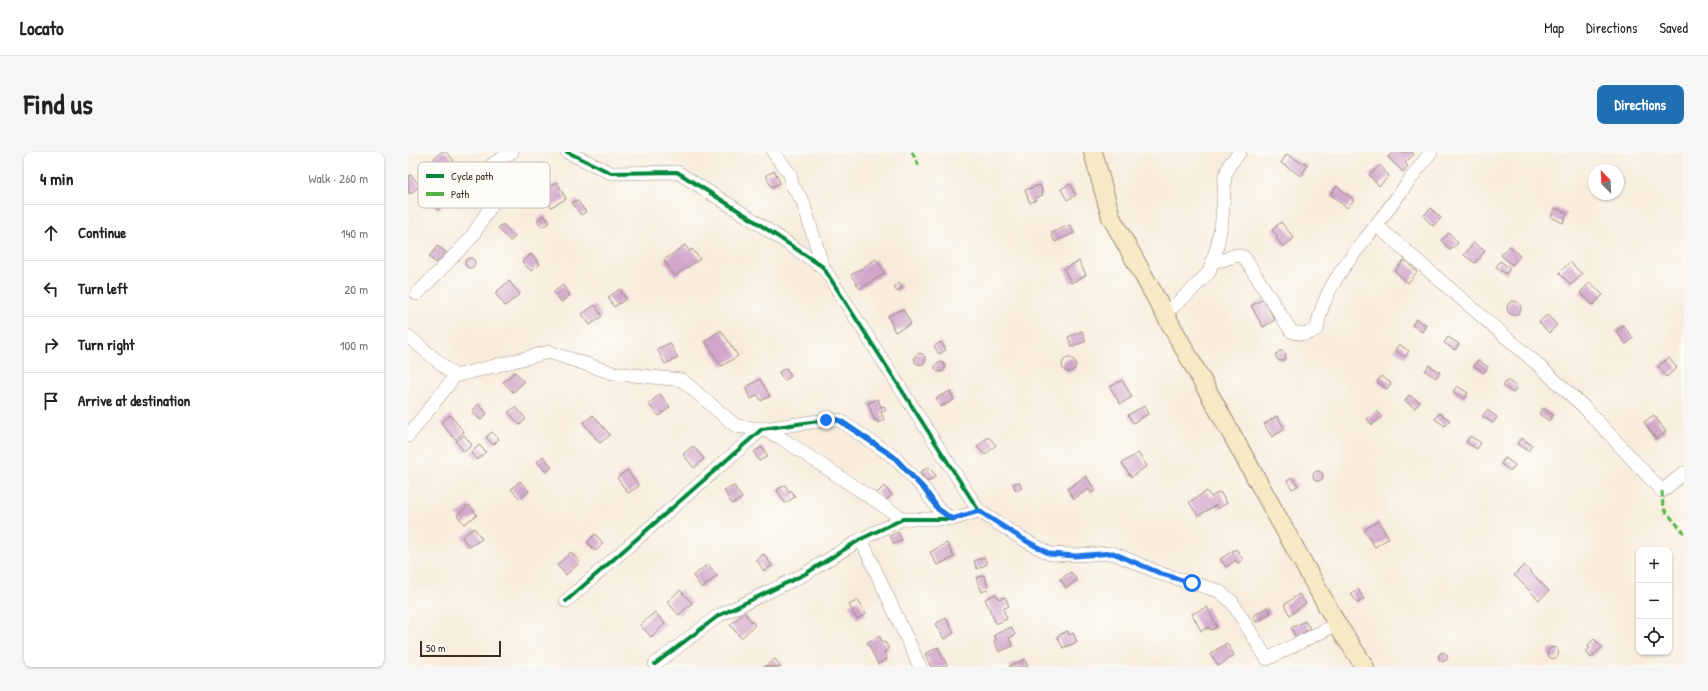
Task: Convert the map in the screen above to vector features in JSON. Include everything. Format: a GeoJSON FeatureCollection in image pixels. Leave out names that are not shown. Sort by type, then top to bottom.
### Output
{"type":"FeatureCollection","features":[{"type":"Feature","properties":{"kind":"main road"},"geometry":{"type":"LineString","coordinates":[[1093,152],[1111,218],[1337,624],[1365,667]]}},
{"type":"Feature","properties":{"kind":"street"},"geometry":{"type":"LineString","coordinates":[[496,162],[512,152]]}},
{"type":"Feature","properties":{"kind":"street"},"geometry":{"type":"LineString","coordinates":[[567,152],[610,173],[677,172],[747,216],[823,267]]}},
{"type":"Feature","properties":{"kind":"street"},"geometry":{"type":"LineString","coordinates":[[773,152],[790,174],[792,184],[803,202],[823,267],[979,511],[1021,538],[1050,554],[1075,556],[1113,553],[1162,574],[1219,591],[1232,602],[1267,659],[1337,624]]}},
{"type":"Feature","properties":{"kind":"street"},"geometry":{"type":"LineString","coordinates":[[1164,314],[1190,292],[1209,272],[1222,220],[1225,176],[1230,164],[1240,152]]}},
{"type":"Feature","properties":{"kind":"street"},"geometry":{"type":"LineString","coordinates":[[1212,261],[1223,260],[1236,255],[1244,257],[1291,331],[1298,334],[1311,333],[1316,330],[1322,305],[1328,291],[1345,264],[1430,152]]}},
{"type":"Feature","properties":{"kind":"street"},"geometry":{"type":"LineString","coordinates":[[417,294],[471,238],[490,208]]}},
{"type":"Feature","properties":{"kind":"street"},"geometry":{"type":"LineString","coordinates":[[1376,225],[1579,402],[1662,490],[1684,473]]}},
{"type":"Feature","properties":{"kind":"street"},"geometry":{"type":"LineString","coordinates":[[408,336],[455,376]]}},
{"type":"Feature","properties":{"kind":"street"},"geometry":{"type":"LineString","coordinates":[[408,436],[455,376],[549,352],[613,373],[682,380],[736,426],[762,429],[826,420],[839,420],[894,457],[925,490],[938,509],[952,519]]}},
{"type":"Feature","properties":{"kind":"street"},"geometry":{"type":"LineString","coordinates":[[762,429],[782,438],[903,519]]}},
{"type":"Feature","properties":{"kind":"street"},"geometry":{"type":"LineString","coordinates":[[566,601],[762,429]]}},
{"type":"Feature","properties":{"kind":"street"},"geometry":{"type":"LineString","coordinates":[[655,664],[718,616],[805,574],[860,539],[903,519],[952,519],[979,511]]}},
{"type":"Feature","properties":{"kind":"street"},"geometry":{"type":"LineString","coordinates":[[860,539],[920,667]]}},
{"type":"Feature","properties":{"kind":"building"},"geometry":{"type":"Polygon","coordinates":[[[441,152],[446,152],[454,161],[438,162],[434,158],[441,152]]]}},
{"type":"Feature","properties":{"kind":"building"},"geometry":{"type":"Polygon","coordinates":[[[1393,152],[1412,152],[1414,154],[1405,163],[1408,166],[1403,172],[1388,157],[1393,152]]]}},
{"type":"Feature","properties":{"kind":"building"},"geometry":{"type":"Polygon","coordinates":[[[1287,154],[1303,164],[1304,162],[1308,165],[1301,176],[1281,163],[1287,154]]]}},
{"type":"Feature","properties":{"kind":"building"},"geometry":{"type":"Polygon","coordinates":[[[1380,165],[1389,176],[1379,186],[1369,175],[1380,165]]]}},
{"type":"Feature","properties":{"kind":"building"},"geometry":{"type":"Polygon","coordinates":[[[775,171],[780,183],[771,187],[766,175],[775,171]]]}},
{"type":"Feature","properties":{"kind":"building"},"geometry":{"type":"Polygon","coordinates":[[[411,175],[418,184],[418,188],[410,194],[408,191],[408,177],[411,175]]]}},
{"type":"Feature","properties":{"kind":"building"},"geometry":{"type":"Polygon","coordinates":[[[557,182],[566,199],[551,207],[550,205],[550,186],[557,182]]]}},
{"type":"Feature","properties":{"kind":"building"},"geometry":{"type":"Polygon","coordinates":[[[1070,184],[1076,195],[1067,200],[1061,189],[1070,184]]]}},
{"type":"Feature","properties":{"kind":"building"},"geometry":{"type":"Polygon","coordinates":[[[1040,185],[1043,195],[1035,198],[1036,200],[1030,203],[1025,190],[1040,185]]]}},
{"type":"Feature","properties":{"kind":"building"},"geometry":{"type":"Polygon","coordinates":[[[1337,186],[1354,200],[1347,208],[1330,194],[1337,186]]]}},
{"type":"Feature","properties":{"kind":"building"},"geometry":{"type":"Polygon","coordinates":[[[577,200],[586,212],[581,215],[572,203],[577,200]]]}},
{"type":"Feature","properties":{"kind":"building"},"geometry":{"type":"Polygon","coordinates":[[[1431,208],[1441,218],[1433,226],[1423,216],[1431,208]]]}},
{"type":"Feature","properties":{"kind":"building"},"geometry":{"type":"Polygon","coordinates":[[[1555,208],[1567,213],[1563,223],[1551,217],[1555,208]]]}},
{"type":"Feature","properties":{"kind":"building"},"geometry":{"type":"Polygon","coordinates":[[[544,215],[550,222],[542,227],[537,220],[544,215]]]}},
{"type":"Feature","properties":{"kind":"building"},"geometry":{"type":"Polygon","coordinates":[[[1281,222],[1294,238],[1283,247],[1276,238],[1278,236],[1272,230],[1281,222]]]}},
{"type":"Feature","properties":{"kind":"building"},"geometry":{"type":"Polygon","coordinates":[[[503,224],[515,237],[510,241],[498,228],[503,224]]]}},
{"type":"Feature","properties":{"kind":"building"},"geometry":{"type":"Polygon","coordinates":[[[1070,225],[1074,233],[1055,242],[1051,233],[1070,225]]]}},
{"type":"Feature","properties":{"kind":"building"},"geometry":{"type":"Polygon","coordinates":[[[1449,233],[1458,243],[1450,250],[1441,240],[1449,233]]]}},
{"type":"Feature","properties":{"kind":"building"},"geometry":{"type":"Polygon","coordinates":[[[1474,243],[1485,251],[1475,263],[1464,255],[1474,243]]]}},
{"type":"Feature","properties":{"kind":"building"},"geometry":{"type":"Polygon","coordinates":[[[685,245],[689,251],[692,249],[700,259],[675,276],[664,260],[685,245]]]}},
{"type":"Feature","properties":{"kind":"building"},"geometry":{"type":"Polygon","coordinates":[[[437,246],[446,252],[436,263],[429,257],[437,246]]]}},
{"type":"Feature","properties":{"kind":"building"},"geometry":{"type":"Polygon","coordinates":[[[1509,246],[1520,256],[1512,265],[1501,255],[1509,246]]]}},
{"type":"Feature","properties":{"kind":"building"},"geometry":{"type":"Polygon","coordinates":[[[531,254],[540,264],[531,271],[522,262],[531,254]]]}},
{"type":"Feature","properties":{"kind":"building"},"geometry":{"type":"Polygon","coordinates":[[[468,258],[472,258],[474,259],[474,267],[468,268],[465,265],[465,261],[468,258]]]}},
{"type":"Feature","properties":{"kind":"building"},"geometry":{"type":"Polygon","coordinates":[[[876,259],[885,273],[860,289],[851,275],[876,259]]]}},
{"type":"Feature","properties":{"kind":"building"},"geometry":{"type":"Polygon","coordinates":[[[1404,260],[1417,272],[1408,283],[1395,271],[1404,260]]]}},
{"type":"Feature","properties":{"kind":"building"},"geometry":{"type":"Polygon","coordinates":[[[1079,261],[1086,275],[1071,283],[1064,269],[1079,261]]]}},
{"type":"Feature","properties":{"kind":"building"},"geometry":{"type":"Polygon","coordinates":[[[1500,261],[1510,268],[1506,274],[1496,267],[1500,261]]]}},
{"type":"Feature","properties":{"kind":"building"},"geometry":{"type":"Polygon","coordinates":[[[1570,262],[1582,274],[1571,285],[1559,273],[1570,262]]]}},
{"type":"Feature","properties":{"kind":"building"},"geometry":{"type":"Polygon","coordinates":[[[509,281],[520,294],[505,306],[495,293],[509,281]]]}},
{"type":"Feature","properties":{"kind":"building"},"geometry":{"type":"Polygon","coordinates":[[[1590,282],[1603,295],[1593,305],[1580,293],[1590,282]]]}},
{"type":"Feature","properties":{"kind":"building"},"geometry":{"type":"Polygon","coordinates":[[[899,283],[902,288],[897,292],[894,287],[899,283]]]}},
{"type":"Feature","properties":{"kind":"building"},"geometry":{"type":"Polygon","coordinates":[[[563,285],[570,295],[561,302],[554,292],[563,285]]]}},
{"type":"Feature","properties":{"kind":"building"},"geometry":{"type":"Polygon","coordinates":[[[620,289],[626,299],[614,307],[608,297],[620,289]]]}},
{"type":"Feature","properties":{"kind":"building"},"geometry":{"type":"Polygon","coordinates":[[[1263,299],[1275,320],[1263,327],[1251,306],[1263,299]]]}},
{"type":"Feature","properties":{"kind":"building"},"geometry":{"type":"Polygon","coordinates":[[[1511,301],[1517,301],[1521,305],[1521,311],[1517,315],[1511,315],[1507,311],[1507,305],[1511,301]]]}},
{"type":"Feature","properties":{"kind":"building"},"geometry":{"type":"Polygon","coordinates":[[[595,305],[602,316],[590,325],[582,314],[595,305]]]}},
{"type":"Feature","properties":{"kind":"building"},"geometry":{"type":"Polygon","coordinates":[[[903,309],[911,324],[895,332],[888,316],[903,309]]]}},
{"type":"Feature","properties":{"kind":"building"},"geometry":{"type":"Polygon","coordinates":[[[1547,315],[1557,325],[1549,333],[1539,322],[1547,315]]]}},
{"type":"Feature","properties":{"kind":"building"},"geometry":{"type":"Polygon","coordinates":[[[1416,319],[1426,325],[1422,332],[1412,325],[1416,319]]]}},
{"type":"Feature","properties":{"kind":"building"},"geometry":{"type":"Polygon","coordinates":[[[1623,325],[1633,338],[1626,344],[1616,331],[1623,325]]]}},
{"type":"Feature","properties":{"kind":"building"},"geometry":{"type":"Polygon","coordinates":[[[721,330],[738,356],[722,366],[705,341],[721,330]]]}},
{"type":"Feature","properties":{"kind":"building"},"geometry":{"type":"Polygon","coordinates":[[[1082,331],[1086,341],[1072,347],[1068,337],[1082,331]]]}},
{"type":"Feature","properties":{"kind":"building"},"geometry":{"type":"Polygon","coordinates":[[[1448,337],[1459,344],[1455,350],[1444,343],[1448,337]]]}},
{"type":"Feature","properties":{"kind":"building"},"geometry":{"type":"Polygon","coordinates":[[[941,342],[946,350],[939,354],[934,346],[941,342]]]}},
{"type":"Feature","properties":{"kind":"building"},"geometry":{"type":"Polygon","coordinates":[[[670,343],[678,358],[665,364],[657,349],[670,343]]]}},
{"type":"Feature","properties":{"kind":"building"},"geometry":{"type":"Polygon","coordinates":[[[1399,344],[1409,351],[1405,357],[1395,350],[1399,344]]]}},
{"type":"Feature","properties":{"kind":"building"},"geometry":{"type":"Polygon","coordinates":[[[1279,351],[1283,351],[1285,352],[1285,360],[1279,361],[1276,358],[1276,354],[1279,351]]]}},
{"type":"Feature","properties":{"kind":"building"},"geometry":{"type":"Polygon","coordinates":[[[920,353],[924,355],[926,359],[924,363],[920,365],[916,363],[914,359],[916,355],[920,353]]]}},
{"type":"Feature","properties":{"kind":"building"},"geometry":{"type":"Polygon","coordinates":[[[1069,358],[1074,360],[1076,365],[1074,370],[1069,372],[1064,370],[1062,365],[1064,360],[1069,358]]]}},
{"type":"Feature","properties":{"kind":"building"},"geometry":{"type":"Polygon","coordinates":[[[1669,358],[1677,368],[1666,377],[1658,366],[1669,358]]]}},
{"type":"Feature","properties":{"kind":"building"},"geometry":{"type":"Polygon","coordinates":[[[1478,360],[1488,367],[1484,373],[1474,366],[1478,360]]]}},
{"type":"Feature","properties":{"kind":"building"},"geometry":{"type":"Polygon","coordinates":[[[938,362],[942,362],[944,363],[944,371],[938,372],[935,369],[935,365],[938,362]]]}},
{"type":"Feature","properties":{"kind":"building"},"geometry":{"type":"Polygon","coordinates":[[[1429,365],[1440,372],[1436,378],[1425,371],[1429,365]]]}},
{"type":"Feature","properties":{"kind":"building"},"geometry":{"type":"Polygon","coordinates":[[[786,368],[791,376],[784,381],[779,372],[786,368]]]}},
{"type":"Feature","properties":{"kind":"building"},"geometry":{"type":"Polygon","coordinates":[[[515,372],[524,382],[513,392],[503,382],[515,372]]]}},
{"type":"Feature","properties":{"kind":"building"},"geometry":{"type":"Polygon","coordinates":[[[1381,376],[1391,383],[1387,389],[1377,382],[1381,376]]]}},
{"type":"Feature","properties":{"kind":"building"},"geometry":{"type":"Polygon","coordinates":[[[760,379],[770,396],[761,401],[758,395],[751,399],[745,388],[760,379]]]}},
{"type":"Feature","properties":{"kind":"building"},"geometry":{"type":"Polygon","coordinates":[[[1122,380],[1132,397],[1120,404],[1110,387],[1122,380]]]}},
{"type":"Feature","properties":{"kind":"building"},"geometry":{"type":"Polygon","coordinates":[[[1507,380],[1517,387],[1513,393],[1503,386],[1507,380]]]}},
{"type":"Feature","properties":{"kind":"building"},"geometry":{"type":"Polygon","coordinates":[[[1457,386],[1468,393],[1464,399],[1453,392],[1457,386]]]}},
{"type":"Feature","properties":{"kind":"building"},"geometry":{"type":"Polygon","coordinates":[[[950,391],[954,400],[940,407],[936,398],[950,391]]]}},
{"type":"Feature","properties":{"kind":"building"},"geometry":{"type":"Polygon","coordinates":[[[660,394],[670,407],[659,416],[648,404],[660,394]]]}},
{"type":"Feature","properties":{"kind":"building"},"geometry":{"type":"Polygon","coordinates":[[[1409,395],[1420,402],[1415,408],[1405,401],[1409,395]]]}},
{"type":"Feature","properties":{"kind":"building"},"geometry":{"type":"Polygon","coordinates":[[[878,399],[881,407],[884,406],[886,410],[881,412],[884,420],[878,423],[877,420],[875,421],[868,403],[878,399]]]}},
{"type":"Feature","properties":{"kind":"building"},"geometry":{"type":"Polygon","coordinates":[[[478,404],[487,413],[481,420],[472,412],[478,404]]]}},
{"type":"Feature","properties":{"kind":"building"},"geometry":{"type":"Polygon","coordinates":[[[1144,406],[1148,414],[1133,423],[1128,415],[1144,406]]]}},
{"type":"Feature","properties":{"kind":"building"},"geometry":{"type":"Polygon","coordinates":[[[516,407],[526,419],[520,425],[508,412],[516,407]]]}},
{"type":"Feature","properties":{"kind":"building"},"geometry":{"type":"Polygon","coordinates":[[[1543,408],[1553,415],[1549,421],[1539,414],[1543,408]]]}},
{"type":"Feature","properties":{"kind":"building"},"geometry":{"type":"Polygon","coordinates":[[[1487,410],[1497,417],[1493,423],[1482,416],[1487,410]]]}},
{"type":"Feature","properties":{"kind":"building"},"geometry":{"type":"Polygon","coordinates":[[[1377,411],[1382,417],[1372,425],[1367,419],[1377,411]]]}},
{"type":"Feature","properties":{"kind":"building"},"geometry":{"type":"Polygon","coordinates":[[[1439,413],[1450,420],[1445,426],[1435,419],[1439,413]]]}},
{"type":"Feature","properties":{"kind":"building"},"geometry":{"type":"Polygon","coordinates":[[[450,415],[464,432],[455,439],[441,423],[450,415]]]}},
{"type":"Feature","properties":{"kind":"building"},"geometry":{"type":"Polygon","coordinates":[[[593,415],[610,435],[600,443],[583,423],[593,415]]]}},
{"type":"Feature","properties":{"kind":"building"},"geometry":{"type":"Polygon","coordinates":[[[1654,415],[1666,432],[1656,439],[1644,422],[1654,415]]]}},
{"type":"Feature","properties":{"kind":"building"},"geometry":{"type":"Polygon","coordinates":[[[1277,416],[1285,429],[1272,437],[1264,424],[1277,416]]]}},
{"type":"Feature","properties":{"kind":"building"},"geometry":{"type":"Polygon","coordinates":[[[492,432],[499,439],[493,445],[486,437],[492,432]]]}},
{"type":"Feature","properties":{"kind":"building"},"geometry":{"type":"Polygon","coordinates":[[[464,435],[472,445],[464,452],[456,441],[464,435]]]}},
{"type":"Feature","properties":{"kind":"building"},"geometry":{"type":"Polygon","coordinates":[[[1470,436],[1481,443],[1477,449],[1466,442],[1470,436]]]}},
{"type":"Feature","properties":{"kind":"building"},"geometry":{"type":"Polygon","coordinates":[[[988,437],[996,445],[985,455],[977,447],[988,437]]]}},
{"type":"Feature","properties":{"kind":"building"},"geometry":{"type":"Polygon","coordinates":[[[1521,438],[1532,445],[1528,451],[1517,444],[1521,438]]]}},
{"type":"Feature","properties":{"kind":"building"},"geometry":{"type":"Polygon","coordinates":[[[479,445],[486,452],[477,460],[471,453],[479,445]]]}},
{"type":"Feature","properties":{"kind":"building"},"geometry":{"type":"Polygon","coordinates":[[[693,446],[704,459],[694,468],[683,454],[693,446]]]}},
{"type":"Feature","properties":{"kind":"building"},"geometry":{"type":"Polygon","coordinates":[[[762,447],[768,456],[759,461],[754,452],[762,447]]]}},
{"type":"Feature","properties":{"kind":"building"},"geometry":{"type":"Polygon","coordinates":[[[1138,453],[1147,466],[1131,477],[1122,463],[1138,453]]]}},
{"type":"Feature","properties":{"kind":"building"},"geometry":{"type":"Polygon","coordinates":[[[543,456],[552,467],[546,472],[537,462],[543,456]]]}},
{"type":"Feature","properties":{"kind":"building"},"geometry":{"type":"Polygon","coordinates":[[[1505,458],[1515,465],[1511,471],[1501,464],[1505,458]]]}},
{"type":"Feature","properties":{"kind":"building"},"geometry":{"type":"Polygon","coordinates":[[[929,467],[936,476],[927,482],[920,472],[929,467]]]}},
{"type":"Feature","properties":{"kind":"building"},"geometry":{"type":"Polygon","coordinates":[[[627,470],[639,486],[628,493],[617,478],[627,470]]]}},
{"type":"Feature","properties":{"kind":"building"},"geometry":{"type":"Polygon","coordinates":[[[1318,471],[1323,476],[1318,481],[1313,476],[1318,471]]]}},
{"type":"Feature","properties":{"kind":"building"},"geometry":{"type":"Polygon","coordinates":[[[1086,476],[1095,490],[1091,493],[1089,489],[1074,499],[1067,489],[1086,476]]]}},
{"type":"Feature","properties":{"kind":"building"},"geometry":{"type":"Polygon","coordinates":[[[1292,477],[1298,486],[1292,489],[1287,481],[1292,477]]]}},
{"type":"Feature","properties":{"kind":"building"},"geometry":{"type":"Polygon","coordinates":[[[520,481],[529,491],[520,499],[511,489],[520,481]]]}},
{"type":"Feature","properties":{"kind":"building"},"geometry":{"type":"Polygon","coordinates":[[[1019,482],[1022,488],[1016,491],[1013,484],[1019,482]]]}},
{"type":"Feature","properties":{"kind":"building"},"geometry":{"type":"Polygon","coordinates":[[[785,485],[789,492],[791,490],[795,497],[785,503],[777,490],[785,485]]]}},
{"type":"Feature","properties":{"kind":"building"},"geometry":{"type":"Polygon","coordinates":[[[734,486],[742,498],[732,504],[724,491],[734,486]]]}},
{"type":"Feature","properties":{"kind":"building"},"geometry":{"type":"Polygon","coordinates":[[[884,486],[892,495],[884,502],[877,493],[884,486]]]}},
{"type":"Feature","properties":{"kind":"building"},"geometry":{"type":"Polygon","coordinates":[[[1207,491],[1211,497],[1220,492],[1227,503],[1218,509],[1216,505],[1198,516],[1189,502],[1207,491]]]}},
{"type":"Feature","properties":{"kind":"building"},"geometry":{"type":"Polygon","coordinates":[[[469,505],[477,515],[464,524],[457,515],[469,505]]]}},
{"type":"Feature","properties":{"kind":"building"},"geometry":{"type":"Polygon","coordinates":[[[1378,521],[1389,538],[1375,547],[1364,530],[1378,521]]]}},
{"type":"Feature","properties":{"kind":"building"},"geometry":{"type":"Polygon","coordinates":[[[474,528],[482,539],[469,547],[462,537],[474,528]]]}},
{"type":"Feature","properties":{"kind":"building"},"geometry":{"type":"Polygon","coordinates":[[[898,532],[902,540],[894,544],[890,536],[898,532]]]}},
{"type":"Feature","properties":{"kind":"building"},"geometry":{"type":"Polygon","coordinates":[[[595,534],[603,543],[596,551],[587,542],[595,534]]]}},
{"type":"Feature","properties":{"kind":"building"},"geometry":{"type":"Polygon","coordinates":[[[947,543],[954,557],[937,565],[930,552],[947,543]]]}},
{"type":"Feature","properties":{"kind":"building"},"geometry":{"type":"Polygon","coordinates":[[[1236,549],[1243,560],[1238,563],[1236,560],[1226,567],[1220,559],[1236,549]]]}},
{"type":"Feature","properties":{"kind":"building"},"geometry":{"type":"Polygon","coordinates":[[[571,552],[580,562],[566,575],[557,565],[571,552]]]}},
{"type":"Feature","properties":{"kind":"building"},"geometry":{"type":"Polygon","coordinates":[[[764,554],[772,566],[764,571],[756,559],[764,554]]]}},
{"type":"Feature","properties":{"kind":"building"},"geometry":{"type":"Polygon","coordinates":[[[984,557],[987,564],[977,569],[974,561],[984,557]]]}},
{"type":"Feature","properties":{"kind":"building"},"geometry":{"type":"Polygon","coordinates":[[[708,564],[717,576],[702,588],[693,576],[708,564]]]}},
{"type":"Feature","properties":{"kind":"building"},"geometry":{"type":"Polygon","coordinates":[[[1524,565],[1549,591],[1539,600],[1514,575],[1524,565]]]}},
{"type":"Feature","properties":{"kind":"building"},"geometry":{"type":"Polygon","coordinates":[[[1071,572],[1077,580],[1066,588],[1060,579],[1071,572]]]}},
{"type":"Feature","properties":{"kind":"building"},"geometry":{"type":"Polygon","coordinates":[[[984,575],[989,589],[982,592],[976,578],[984,575]]]}},
{"type":"Feature","properties":{"kind":"building"},"geometry":{"type":"Polygon","coordinates":[[[1358,589],[1364,599],[1357,603],[1351,593],[1358,589]]]}},
{"type":"Feature","properties":{"kind":"building"},"geometry":{"type":"Polygon","coordinates":[[[680,590],[692,603],[679,615],[667,602],[680,590]]]}},
{"type":"Feature","properties":{"kind":"building"},"geometry":{"type":"Polygon","coordinates":[[[996,594],[999,599],[1005,597],[1009,606],[1003,609],[1007,619],[996,624],[985,599],[996,594]]]}},
{"type":"Feature","properties":{"kind":"building"},"geometry":{"type":"Polygon","coordinates":[[[1299,594],[1306,603],[1290,615],[1284,605],[1299,594]]]}},
{"type":"Feature","properties":{"kind":"building"},"geometry":{"type":"Polygon","coordinates":[[[858,600],[866,614],[857,619],[849,605],[858,600]]]}},
{"type":"Feature","properties":{"kind":"building"},"geometry":{"type":"Polygon","coordinates":[[[1207,607],[1217,627],[1211,630],[1209,627],[1201,631],[1192,614],[1207,607]]]}},
{"type":"Feature","properties":{"kind":"building"},"geometry":{"type":"Polygon","coordinates":[[[1267,607],[1271,613],[1256,622],[1253,616],[1267,607]]]}},
{"type":"Feature","properties":{"kind":"building"},"geometry":{"type":"Polygon","coordinates":[[[655,612],[665,624],[651,637],[640,625],[655,612]]]}},
{"type":"Feature","properties":{"kind":"building"},"geometry":{"type":"Polygon","coordinates":[[[744,613],[755,625],[741,638],[730,625],[744,613]]]}},
{"type":"Feature","properties":{"kind":"building"},"geometry":{"type":"Polygon","coordinates":[[[946,618],[954,633],[944,639],[935,624],[946,618]]]}},
{"type":"Feature","properties":{"kind":"building"},"geometry":{"type":"Polygon","coordinates":[[[1305,621],[1310,629],[1296,637],[1291,628],[1305,621]]]}},
{"type":"Feature","properties":{"kind":"building"},"geometry":{"type":"Polygon","coordinates":[[[1011,627],[1015,635],[1009,638],[1013,646],[999,652],[994,641],[996,640],[994,635],[1011,627]]]}},
{"type":"Feature","properties":{"kind":"building"},"geometry":{"type":"Polygon","coordinates":[[[1068,631],[1069,635],[1073,633],[1077,642],[1063,648],[1057,636],[1068,631]]]}},
{"type":"Feature","properties":{"kind":"building"},"geometry":{"type":"Polygon","coordinates":[[[879,636],[889,649],[884,652],[887,659],[878,664],[867,642],[879,636]]]}},
{"type":"Feature","properties":{"kind":"building"},"geometry":{"type":"Polygon","coordinates":[[[1594,639],[1602,647],[1591,658],[1586,652],[1590,648],[1587,646],[1594,639]]]}},
{"type":"Feature","properties":{"kind":"building"},"geometry":{"type":"Polygon","coordinates":[[[1227,643],[1234,655],[1219,666],[1210,654],[1227,643]]]}},
{"type":"Feature","properties":{"kind":"building"},"geometry":{"type":"Polygon","coordinates":[[[938,647],[947,665],[943,667],[931,667],[925,654],[938,647]]]}},
{"type":"Feature","properties":{"kind":"building"},"geometry":{"type":"Polygon","coordinates":[[[1553,647],[1557,649],[1559,653],[1557,657],[1553,659],[1549,657],[1547,653],[1549,649],[1553,647]]]}},
{"type":"Feature","properties":{"kind":"building"},"geometry":{"type":"Polygon","coordinates":[[[1441,653],[1445,653],[1447,657],[1445,661],[1441,661],[1439,659],[1439,655],[1441,653]]]}},
{"type":"Feature","properties":{"kind":"building"},"geometry":{"type":"Polygon","coordinates":[[[775,659],[781,667],[764,667],[775,659]]]}},
{"type":"Feature","properties":{"kind":"building"},"geometry":{"type":"Polygon","coordinates":[[[1025,659],[1028,667],[1009,666],[1025,659]]]}},
{"type":"Feature","properties":{"kind":"marked path"},"geometry":{"type":"LineString","coordinates":[[912,152],[919,166]]}},
{"type":"Feature","properties":{"kind":"marked path"},"geometry":{"type":"LineString","coordinates":[[1662,491],[1663,508],[1684,533]]}},
{"type":"Feature","properties":{"kind":"cycle path"},"geometry":{"type":"LineString","coordinates":[[567,152],[611,173],[677,172],[747,216],[823,267],[979,511]]}},
{"type":"Feature","properties":{"kind":"cycle path"},"geometry":{"type":"LineString","coordinates":[[566,601],[762,429],[826,420],[839,420],[894,457],[925,490],[938,509],[952,519],[903,519],[861,539],[805,574],[718,616],[655,664]]}},
{"type":"Feature","properties":{"kind":"route"},"geometry":{"type":"LineString","coordinates":[[826,420],[839,420],[894,457],[925,490],[938,509],[952,519],[979,511],[1021,538],[1050,554],[1075,556],[1113,553],[1162,574],[1192,583]]}}]}
